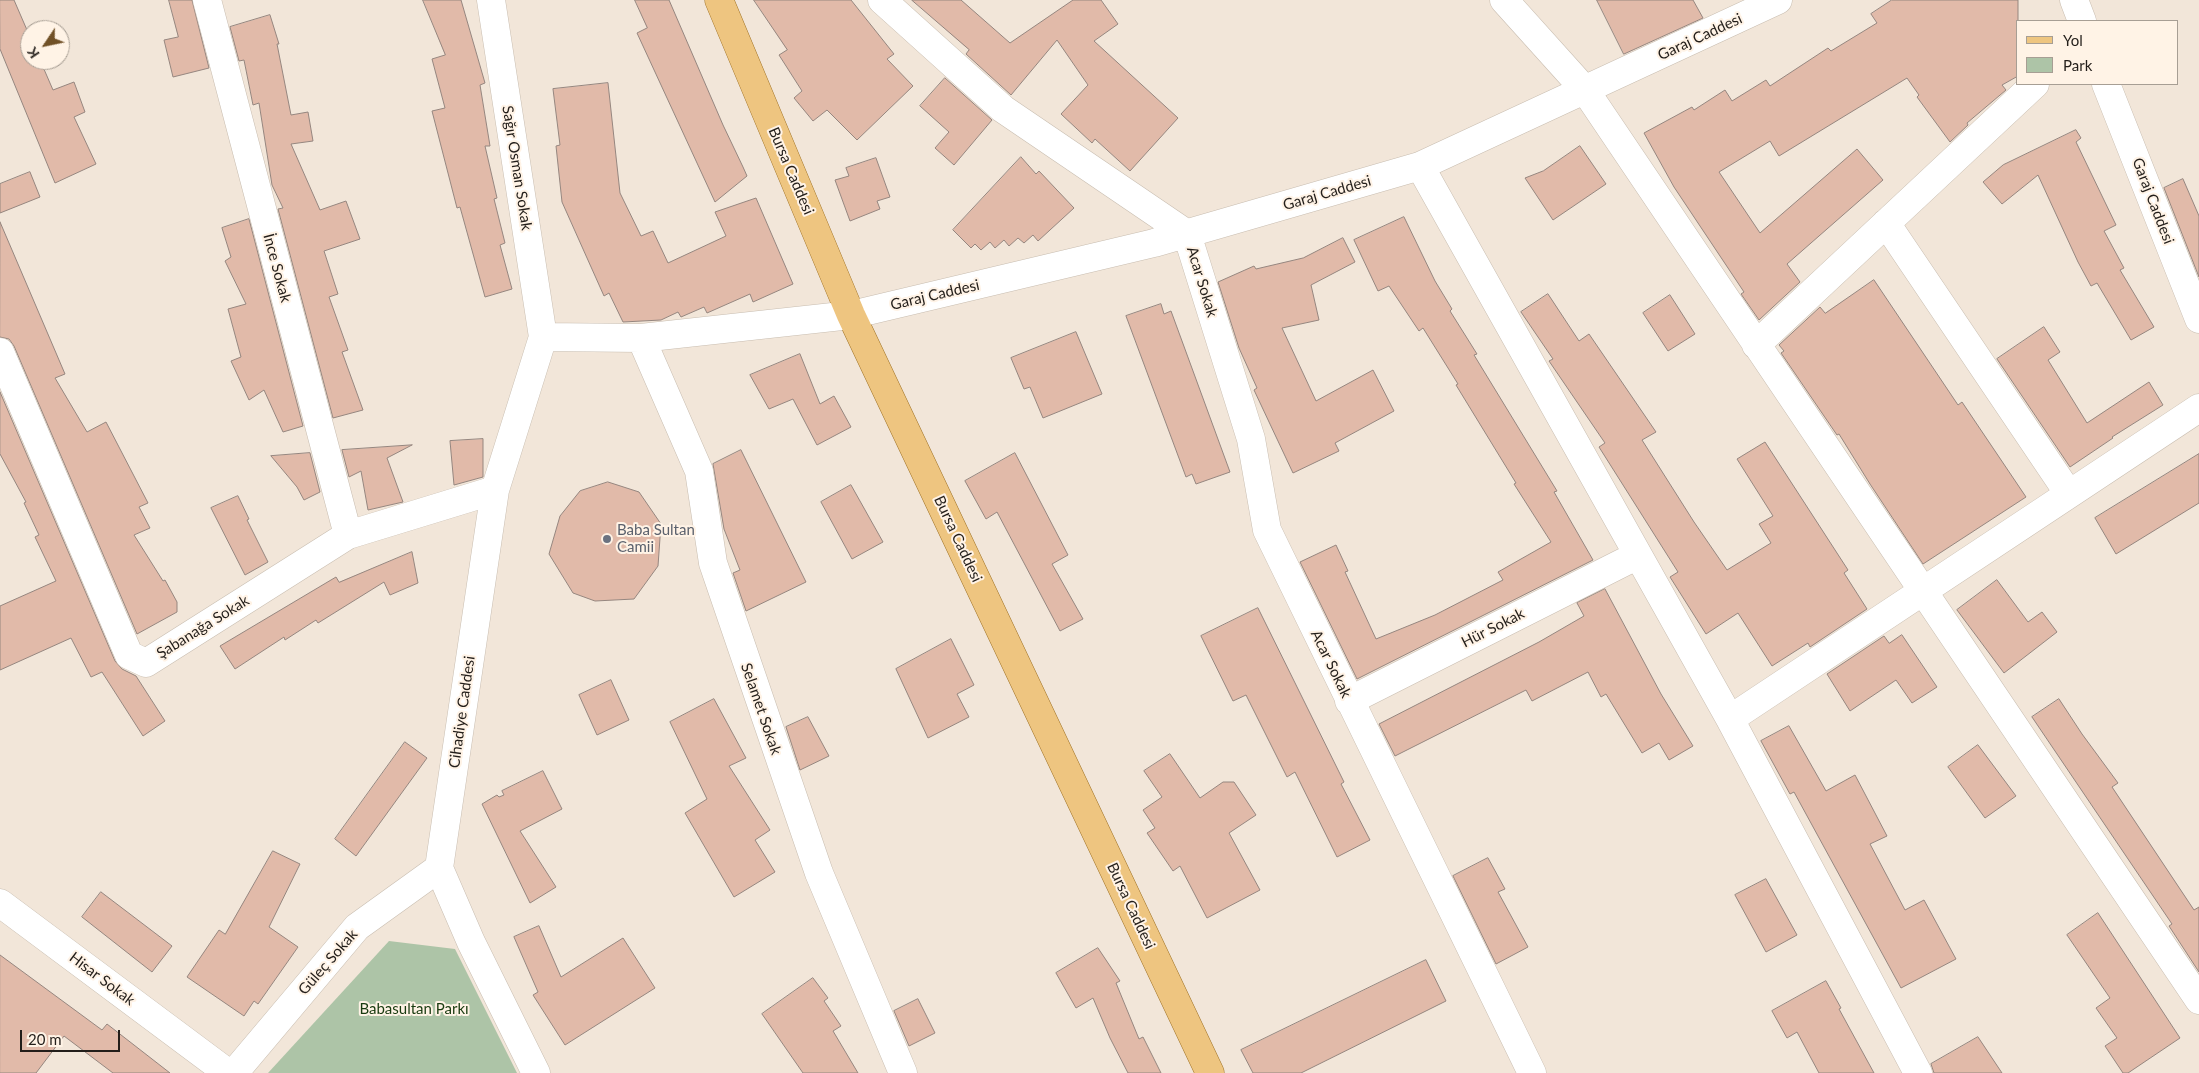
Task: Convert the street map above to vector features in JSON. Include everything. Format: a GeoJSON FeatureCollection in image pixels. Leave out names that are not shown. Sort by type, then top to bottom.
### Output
{"type":"FeatureCollection","features":[{"type":"Feature","properties":{"kind":"main road","name":"Bursa Caddesi"},"geometry":{"type":"LineString","coordinates":[[719,0],[851,315],[1210,1073]]}},
{"type":"Feature","properties":{"kind":"street","name":"İnce Sokak"},"geometry":{"type":"LineString","coordinates":[[207,0],[348,535]]}},
{"type":"Feature","properties":{"kind":"street","name":"Sağır Osman Sokak"},"geometry":{"type":"LineString","coordinates":[[491,0],[543,337]]}},
{"type":"Feature","properties":{"kind":"street"},"geometry":{"type":"LineString","coordinates":[[882,0],[1003,109],[1187,234]]}},
{"type":"Feature","properties":{"kind":"street"},"geometry":{"type":"LineString","coordinates":[[1504,0],[1585,90],[2199,1000]]}},
{"type":"Feature","properties":{"kind":"street","name":"Garaj Caddesi"},"geometry":{"type":"LineString","coordinates":[[543,337],[641,338],[851,315],[1187,234],[1420,166],[1778,0]]}},
{"type":"Feature","properties":{"kind":"street"},"geometry":{"type":"LineString","coordinates":[[2074,0],[2082,20]]}},
{"type":"Feature","properties":{"kind":"street"},"geometry":{"type":"LineString","coordinates":[[1756,344],[2034,85]]}},
{"type":"Feature","properties":{"kind":"street","name":"Garaj Caddesi"},"geometry":{"type":"LineString","coordinates":[[2106,85],[2199,319]]}},
{"type":"Feature","properties":{"kind":"street"},"geometry":{"type":"LineString","coordinates":[[1420,166],[1730,719],[1918,1073]]}},
{"type":"Feature","properties":{"kind":"street"},"geometry":{"type":"LineString","coordinates":[[1886,223],[2070,494]]}},
{"type":"Feature","properties":{"kind":"street","name":"Acar Sokak"},"geometry":{"type":"LineString","coordinates":[[1187,234],[1251,439],[1267,530],[1532,1073]]}},
{"type":"Feature","properties":{"kind":"street","name":"Cihadiye Caddesi"},"geometry":{"type":"LineString","coordinates":[[439,868],[495,490],[543,337]]}},
{"type":"Feature","properties":{"kind":"street","name":"Selamet Sokak"},"geometry":{"type":"LineString","coordinates":[[641,338],[699,471],[713,563],[819,873],[903,1073]]}},
{"type":"Feature","properties":{"kind":"street","name":"Şabanağa Sokak"},"geometry":{"type":"LineString","coordinates":[[0,352],[129,655],[146,663],[348,535],[495,490]]}},
{"type":"Feature","properties":{"kind":"street"},"geometry":{"type":"LineString","coordinates":[[1730,719],[2199,408]]}},
{"type":"Feature","properties":{"kind":"street","name":"Hür Sokak"},"geometry":{"type":"LineString","coordinates":[[1349,701],[1638,555]]}},
{"type":"Feature","properties":{"kind":"street"},"geometry":{"type":"LineString","coordinates":[[439,868],[471,942],[536,1073]]}},
{"type":"Feature","properties":{"kind":"street","name":"Güleç Sokak"},"geometry":{"type":"LineString","coordinates":[[234,1073],[357,927],[439,868]]}},
{"type":"Feature","properties":{"kind":"street","name":"Hisar Sokak"},"geometry":{"type":"LineString","coordinates":[[0,903],[228,1073]]}},
{"type":"Feature","properties":{"kind":"green space","name":"Babasultan Parkı"},"geometry":{"type":"Polygon","coordinates":[[[389,941],[455,949],[517,1073],[268,1073],[389,941]]]}},
{"type":"Feature","properties":{"kind":"building"},"geometry":{"type":"Polygon","coordinates":[[[0,0],[14,0],[23,20],[20,20],[20,70],[44,70],[53,90],[74,82],[85,112],[74,117],[96,164],[55,183],[0,49],[0,0]]]}},
{"type":"Feature","properties":{"kind":"building"},"geometry":{"type":"Polygon","coordinates":[[[169,0],[192,0],[209,68],[173,77],[164,40],[178,37],[169,0]]]}},
{"type":"Feature","properties":{"kind":"building"},"geometry":{"type":"Polygon","coordinates":[[[423,0],[461,0],[485,83],[480,85],[490,146],[485,146],[497,198],[494,199],[505,243],[500,245],[512,289],[485,297],[460,207],[457,208],[432,111],[445,108],[432,59],[445,55],[423,0]]]}},
{"type":"Feature","properties":{"kind":"building"},"geometry":{"type":"Polygon","coordinates":[[[635,0],[669,0],[747,176],[715,202],[637,33],[647,28],[635,0]]]}},
{"type":"Feature","properties":{"kind":"building"},"geometry":{"type":"Polygon","coordinates":[[[754,0],[851,0],[894,54],[887,59],[913,86],[857,140],[827,110],[813,121],[794,98],[802,91],[779,55],[787,50],[754,0]]]}},
{"type":"Feature","properties":{"kind":"building"},"geometry":{"type":"Polygon","coordinates":[[[912,0],[961,0],[1010,43],[1073,0],[1101,0],[1118,24],[1094,41],[1178,118],[1130,171],[1095,139],[1092,143],[1061,114],[1088,85],[1057,40],[1011,95],[966,54],[969,50],[912,0]]]}},
{"type":"Feature","properties":{"kind":"building"},"geometry":{"type":"Polygon","coordinates":[[[1597,0],[1693,0],[1703,18],[1624,54],[1597,0]]]}},
{"type":"Feature","properties":{"kind":"building"},"geometry":{"type":"Polygon","coordinates":[[[1892,0],[2018,0],[2016,77],[2002,85],[2006,90],[1967,123],[1968,125],[1950,142],[1917,97],[1919,95],[1907,78],[1779,156],[1770,141],[1719,172],[1760,233],[1857,149],[1883,180],[1787,264],[1800,282],[1759,320],[1741,294],[1744,292],[1674,187],[1644,133],[1692,107],[1694,110],[1725,90],[1732,101],[1766,80],[1770,86],[1828,48],[1831,51],[1877,23],[1871,14],[1892,0]]]}},
{"type":"Feature","properties":{"kind":"building"},"geometry":{"type":"Polygon","coordinates":[[[270,15],[279,44],[277,44],[291,115],[308,112],[313,141],[291,144],[320,210],[346,201],[360,239],[324,251],[338,294],[329,297],[348,350],[342,352],[363,410],[333,418],[278,209],[283,208],[272,185],[259,103],[253,105],[244,60],[239,61],[230,27],[270,15]]]}},
{"type":"Feature","properties":{"kind":"building"},"geometry":{"type":"Polygon","coordinates":[[[945,78],[992,120],[954,165],[935,148],[949,132],[920,106],[945,78]]]}},
{"type":"Feature","properties":{"kind":"building"},"geometry":{"type":"Polygon","coordinates":[[[608,83],[620,193],[641,236],[653,231],[668,263],[726,236],[715,212],[756,198],[793,284],[753,302],[750,294],[707,313],[704,307],[681,317],[678,312],[661,320],[623,322],[609,293],[604,296],[562,202],[556,146],[560,145],[553,89],[608,83]]]}},
{"type":"Feature","properties":{"kind":"building"},"geometry":{"type":"Polygon","coordinates":[[[2076,130],[2081,138],[2076,142],[2116,225],[2104,231],[2124,268],[2120,270],[2154,327],[2131,340],[2097,283],[2091,286],[2038,175],[2002,204],[1983,182],[2003,165],[2076,130]]]}},
{"type":"Feature","properties":{"kind":"building"},"geometry":{"type":"Polygon","coordinates":[[[1580,146],[1606,184],[1553,220],[1525,178],[1543,171],[1580,146]]]}},
{"type":"Feature","properties":{"kind":"building"},"geometry":{"type":"Polygon","coordinates":[[[1021,157],[1036,174],[1039,171],[1074,208],[1038,241],[1033,235],[1024,243],[1018,238],[1009,246],[1004,240],[995,248],[990,242],[981,250],[975,244],[971,248],[953,230],[1021,157]]]}},
{"type":"Feature","properties":{"kind":"building"},"geometry":{"type":"Polygon","coordinates":[[[876,158],[890,197],[877,201],[880,209],[850,221],[835,180],[849,176],[846,168],[876,158]]]}},
{"type":"Feature","properties":{"kind":"building"},"geometry":{"type":"Polygon","coordinates":[[[30,172],[40,197],[0,213],[0,184],[30,172]]]}},
{"type":"Feature","properties":{"kind":"building"},"geometry":{"type":"Polygon","coordinates":[[[2183,179],[2199,216],[2199,277],[2164,188],[2183,179]]]}},
{"type":"Feature","properties":{"kind":"building"},"geometry":{"type":"Polygon","coordinates":[[[1404,217],[1435,281],[1452,309],[1450,311],[1477,354],[1474,355],[1557,491],[1554,492],[1593,560],[1357,679],[1300,562],[1336,545],[1348,571],[1345,572],[1376,639],[1435,615],[1503,580],[1498,572],[1551,542],[1514,484],[1516,483],[1423,328],[1419,331],[1389,286],[1378,291],[1354,240],[1404,217]]]}},
{"type":"Feature","properties":{"kind":"building"},"geometry":{"type":"Polygon","coordinates":[[[249,219],[303,426],[283,432],[264,390],[249,400],[231,361],[241,357],[228,309],[246,304],[225,261],[231,257],[222,228],[249,219]]]}},
{"type":"Feature","properties":{"kind":"building"},"geometry":{"type":"Polygon","coordinates":[[[0,222],[65,374],[55,378],[87,432],[106,422],[148,503],[139,507],[150,528],[134,535],[163,581],[165,580],[177,602],[177,612],[137,634],[14,346],[9,339],[0,337],[0,222]]]}},
{"type":"Feature","properties":{"kind":"building"},"geometry":{"type":"Polygon","coordinates":[[[1343,238],[1355,262],[1311,285],[1319,320],[1282,328],[1316,401],[1373,370],[1394,411],[1335,443],[1339,451],[1293,473],[1254,390],[1257,388],[1239,348],[1218,282],[1254,266],[1256,269],[1303,258],[1343,238]]]}},
{"type":"Feature","properties":{"kind":"building"},"geometry":{"type":"Polygon","coordinates":[[[1874,280],[1958,405],[1962,402],[2026,497],[1923,564],[1839,434],[1837,435],[1781,353],[1784,351],[1779,345],[1820,307],[1825,313],[1874,280]]]}},
{"type":"Feature","properties":{"kind":"building"},"geometry":{"type":"Polygon","coordinates":[[[1548,294],[1579,341],[1589,334],[1656,432],[1642,440],[1727,570],[1771,543],[1759,524],[1773,516],[1737,459],[1765,442],[1848,570],[1844,573],[1867,609],[1810,647],[1808,643],[1772,666],[1738,613],[1706,634],[1670,577],[1678,572],[1599,447],[1605,443],[1549,361],[1553,359],[1521,312],[1548,294]]]}},
{"type":"Feature","properties":{"kind":"building"},"geometry":{"type":"Polygon","coordinates":[[[1670,295],[1695,334],[1668,351],[1643,313],[1670,295]]]}},
{"type":"Feature","properties":{"kind":"building"},"geometry":{"type":"Polygon","coordinates":[[[1161,304],[1164,314],[1171,311],[1230,472],[1196,484],[1192,474],[1186,477],[1126,316],[1161,304]]]}},
{"type":"Feature","properties":{"kind":"building"},"geometry":{"type":"Polygon","coordinates":[[[2044,327],[2060,352],[2048,360],[2087,423],[2149,382],[2163,405],[2112,437],[2070,467],[1997,359],[2044,327]]]}},
{"type":"Feature","properties":{"kind":"building"},"geometry":{"type":"Polygon","coordinates":[[[1076,332],[1102,394],[1043,418],[1030,387],[1024,389],[1011,358],[1076,332]]]}},
{"type":"Feature","properties":{"kind":"building"},"geometry":{"type":"Polygon","coordinates":[[[800,354],[820,404],[834,396],[851,427],[817,445],[793,399],[769,409],[750,375],[800,354]]]}},
{"type":"Feature","properties":{"kind":"building"},"geometry":{"type":"Polygon","coordinates":[[[0,392],[115,661],[122,669],[136,676],[165,721],[143,736],[102,672],[91,677],[71,638],[0,670],[0,606],[56,581],[35,537],[39,535],[24,503],[26,502],[0,454],[0,392]]]}},
{"type":"Feature","properties":{"kind":"building"},"geometry":{"type":"Polygon","coordinates":[[[483,439],[483,477],[454,485],[450,441],[483,439]]]}},
{"type":"Feature","properties":{"kind":"building"},"geometry":{"type":"Polygon","coordinates":[[[412,445],[387,458],[403,502],[368,510],[361,471],[349,477],[342,450],[412,445]]]}},
{"type":"Feature","properties":{"kind":"building"},"geometry":{"type":"Polygon","coordinates":[[[741,450],[806,582],[746,611],[733,573],[740,570],[724,529],[713,464],[741,450]]]}},
{"type":"Feature","properties":{"kind":"building"},"geometry":{"type":"Polygon","coordinates":[[[310,453],[320,492],[304,500],[297,487],[271,456],[310,453]]]}},
{"type":"Feature","properties":{"kind":"building"},"geometry":{"type":"Polygon","coordinates":[[[1015,453],[1068,555],[1052,564],[1083,619],[1060,631],[997,512],[986,519],[965,481],[1015,453]]]}},
{"type":"Feature","properties":{"kind":"building"},"geometry":{"type":"Polygon","coordinates":[[[2199,454],[2199,503],[2116,554],[2095,518],[2199,454]]]}},
{"type":"Feature","properties":{"kind":"building","name":"Baba Sultan Camii"},"geometry":{"type":"Polygon","coordinates":[[[608,482],[639,492],[661,524],[658,566],[634,599],[595,601],[573,593],[549,554],[560,516],[580,491],[608,482]]]}},
{"type":"Feature","properties":{"kind":"building"},"geometry":{"type":"Polygon","coordinates":[[[851,485],[883,542],[852,559],[821,502],[851,485]]]}},
{"type":"Feature","properties":{"kind":"building"},"geometry":{"type":"Polygon","coordinates":[[[238,496],[249,519],[247,520],[268,562],[245,575],[211,508],[238,496]]]}},
{"type":"Feature","properties":{"kind":"building"},"geometry":{"type":"Polygon","coordinates":[[[412,552],[418,583],[390,595],[384,582],[318,623],[316,620],[285,640],[284,637],[235,669],[220,646],[336,577],[339,582],[412,552]]]}},
{"type":"Feature","properties":{"kind":"building"},"geometry":{"type":"Polygon","coordinates":[[[1997,580],[2028,622],[2042,612],[2057,632],[2004,673],[1957,610],[1997,580]]]}},
{"type":"Feature","properties":{"kind":"building"},"geometry":{"type":"Polygon","coordinates":[[[1605,589],[1661,694],[1693,746],[1669,760],[1659,743],[1642,753],[1606,694],[1601,697],[1588,672],[1532,701],[1526,690],[1395,756],[1379,724],[1539,642],[1584,616],[1577,603],[1605,589]]]}},
{"type":"Feature","properties":{"kind":"building"},"geometry":{"type":"Polygon","coordinates":[[[1258,608],[1344,782],[1341,784],[1370,840],[1337,857],[1295,772],[1287,777],[1246,695],[1233,701],[1201,636],[1258,608]]]}},
{"type":"Feature","properties":{"kind":"building"},"geometry":{"type":"Polygon","coordinates":[[[1902,635],[1937,687],[1912,703],[1896,680],[1850,711],[1827,674],[1884,636],[1889,643],[1902,635]]]}},
{"type":"Feature","properties":{"kind":"building"},"geometry":{"type":"Polygon","coordinates":[[[951,639],[974,685],[957,694],[969,717],[928,738],[896,669],[951,639]]]}},
{"type":"Feature","properties":{"kind":"building"},"geometry":{"type":"Polygon","coordinates":[[[611,680],[629,720],[597,735],[579,695],[611,680]]]}},
{"type":"Feature","properties":{"kind":"building"},"geometry":{"type":"Polygon","coordinates":[[[714,699],[746,758],[729,766],[770,830],[755,840],[775,872],[734,897],[685,813],[707,799],[670,722],[714,699]]]}},
{"type":"Feature","properties":{"kind":"building"},"geometry":{"type":"Polygon","coordinates":[[[2059,699],[2118,783],[2112,787],[2194,910],[2199,907],[2199,972],[2169,926],[2172,924],[2032,717],[2059,699]]]}},
{"type":"Feature","properties":{"kind":"building"},"geometry":{"type":"Polygon","coordinates":[[[808,717],[829,756],[800,770],[786,727],[808,717]]]}},
{"type":"Feature","properties":{"kind":"building"},"geometry":{"type":"Polygon","coordinates":[[[1789,726],[1826,791],[1855,775],[1887,836],[1870,844],[1905,910],[1924,900],[1956,959],[1901,988],[1794,792],[1790,794],[1761,741],[1789,726]]]}},
{"type":"Feature","properties":{"kind":"building"},"geometry":{"type":"Polygon","coordinates":[[[405,742],[427,758],[356,856],[335,839],[405,742]]]}},
{"type":"Feature","properties":{"kind":"building"},"geometry":{"type":"Polygon","coordinates":[[[1978,745],[2016,796],[1985,818],[1948,767],[1978,745]]]}},
{"type":"Feature","properties":{"kind":"building"},"geometry":{"type":"Polygon","coordinates":[[[1170,754],[1200,798],[1223,782],[1234,782],[1256,815],[1229,833],[1260,890],[1207,918],[1180,866],[1173,871],[1147,833],[1155,828],[1143,810],[1162,797],[1144,771],[1170,754]]]}},
{"type":"Feature","properties":{"kind":"building"},"geometry":{"type":"Polygon","coordinates":[[[543,771],[562,809],[520,831],[556,887],[530,903],[482,804],[497,795],[499,797],[504,795],[502,791],[543,771]]]}},
{"type":"Feature","properties":{"kind":"building"},"geometry":{"type":"Polygon","coordinates":[[[273,851],[300,864],[269,927],[298,947],[258,1004],[254,1001],[244,1016],[187,977],[219,930],[225,934],[273,851]]]}},
{"type":"Feature","properties":{"kind":"building"},"geometry":{"type":"Polygon","coordinates":[[[1488,858],[1505,889],[1498,892],[1528,947],[1496,964],[1453,876],[1488,858]]]}},
{"type":"Feature","properties":{"kind":"building"},"geometry":{"type":"Polygon","coordinates":[[[1766,879],[1797,935],[1766,952],[1735,895],[1766,879]]]}},
{"type":"Feature","properties":{"kind":"building"},"geometry":{"type":"Polygon","coordinates":[[[101,892],[172,946],[152,972],[82,917],[101,892]]]}},
{"type":"Feature","properties":{"kind":"building"},"geometry":{"type":"Polygon","coordinates":[[[2098,913],[2180,1038],[2128,1073],[2123,1073],[2105,1046],[2117,1038],[2096,1008],[2110,998],[2067,935],[2098,913]]]}},
{"type":"Feature","properties":{"kind":"building"},"geometry":{"type":"Polygon","coordinates":[[[539,926],[561,977],[623,938],[655,988],[565,1045],[533,995],[538,992],[514,937],[539,926]]]}},
{"type":"Feature","properties":{"kind":"building"},"geometry":{"type":"Polygon","coordinates":[[[1098,948],[1120,981],[1116,983],[1139,1039],[1143,1037],[1161,1073],[1128,1073],[1110,1038],[1093,998],[1076,1008],[1056,973],[1098,948]]]}},
{"type":"Feature","properties":{"kind":"building"},"geometry":{"type":"Polygon","coordinates":[[[0,955],[102,1030],[107,1024],[170,1073],[113,1073],[64,1036],[36,1073],[0,1073],[0,955]]]}},
{"type":"Feature","properties":{"kind":"building"},"geometry":{"type":"Polygon","coordinates":[[[1426,960],[1446,1001],[1301,1073],[1253,1073],[1241,1050],[1426,960]]]}},
{"type":"Feature","properties":{"kind":"building"},"geometry":{"type":"Polygon","coordinates":[[[813,978],[828,998],[824,1001],[841,1026],[833,1031],[858,1073],[803,1073],[762,1014],[813,978]]]}},
{"type":"Feature","properties":{"kind":"building"},"geometry":{"type":"Polygon","coordinates":[[[1826,981],[1874,1073],[1819,1073],[1797,1032],[1787,1038],[1772,1011],[1826,981]]]}},
{"type":"Feature","properties":{"kind":"building"},"geometry":{"type":"Polygon","coordinates":[[[918,999],[935,1033],[909,1046],[894,1011],[918,999]]]}},
{"type":"Feature","properties":{"kind":"building"},"geometry":{"type":"Polygon","coordinates":[[[1978,1037],[2002,1073],[1934,1073],[1931,1064],[1978,1037]]]}},
{"type":"Feature","properties":{"kind":"place","name":"Baba Sultan Camii"},"geometry":{"type":"Point","coordinates":[607,539]}}]}
